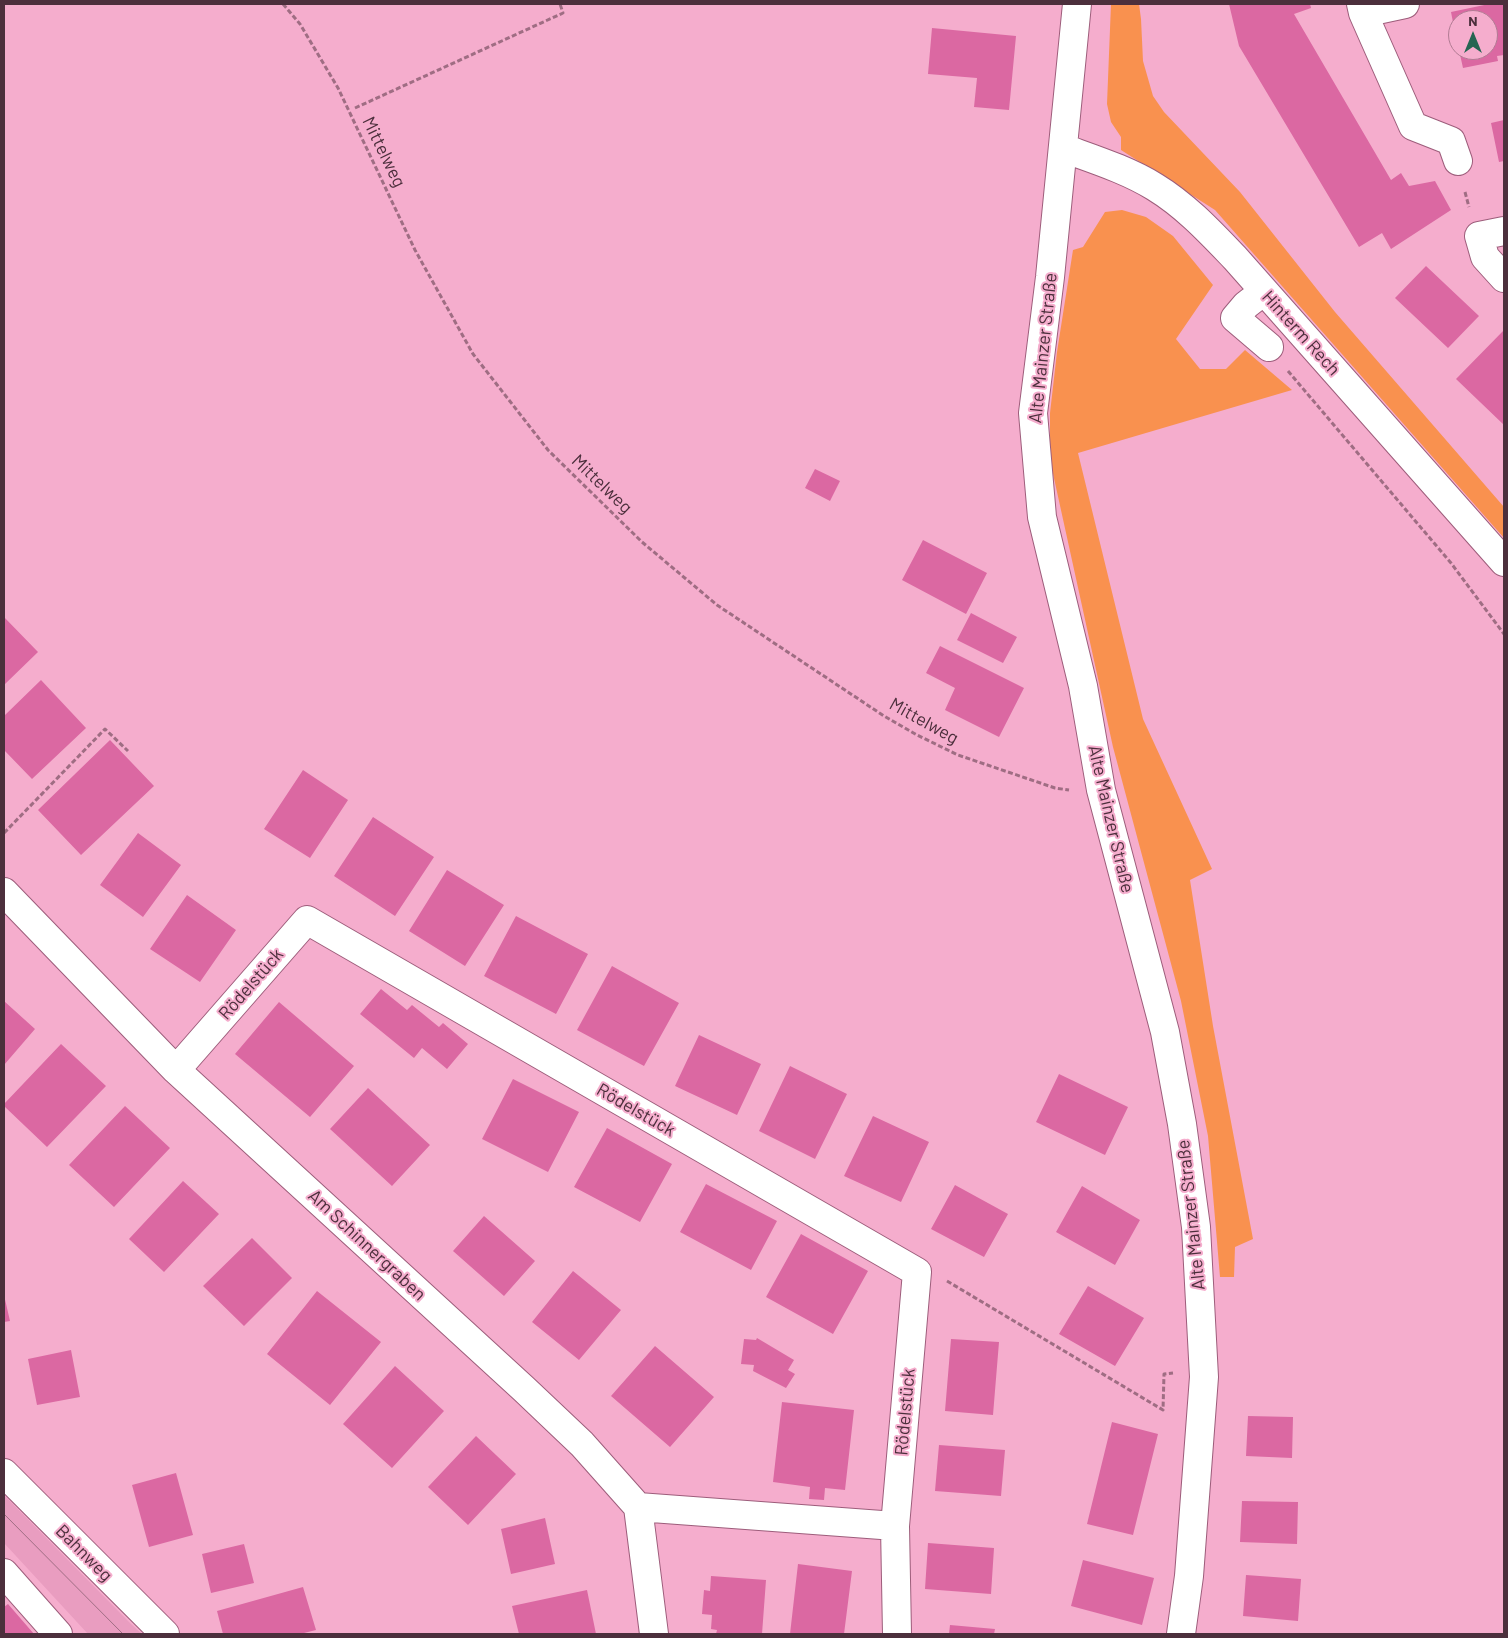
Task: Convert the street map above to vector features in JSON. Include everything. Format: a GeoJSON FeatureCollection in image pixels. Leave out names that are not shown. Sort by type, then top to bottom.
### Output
{"type":"FeatureCollection","features":[{"type":"Feature","properties":{"kind":"street","name":"Alte Mainzer Straße"},"geometry":{"type":"LineString","coordinates":[[1077,4],[1050,277],[1033,414],[1042,517],[1083,686],[1101,790],[1165,1032],[1182,1124],[1196,1227],[1204,1377],[1189,1576],[1181,1634]]}},
{"type":"Feature","properties":{"kind":"street"},"geometry":{"type":"LineString","coordinates":[[1405,4],[1362,8],[1413,126],[1451,141],[1458,161]]}},
{"type":"Feature","properties":{"kind":"street","name":"Hinterm Rech"},"geometry":{"type":"LineString","coordinates":[[1063,148],[1109,165],[1154,186],[1190,212],[1235,258],[1504,562]]}},
{"type":"Feature","properties":{"kind":"street"},"geometry":{"type":"LineString","coordinates":[[1504,231],[1479,236],[1485,257],[1504,278]]}},
{"type":"Feature","properties":{"kind":"street"},"geometry":{"type":"LineString","coordinates":[[1264,291],[1246,305],[1235,318],[1269,347]]}},
{"type":"Feature","properties":{"kind":"street","name":"Am Schinnergraben"},"geometry":{"type":"LineString","coordinates":[[4,892],[176,1070],[524,1389],[582,1444],[638,1507]]}},
{"type":"Feature","properties":{"kind":"street","name":"Rödelstück"},"geometry":{"type":"LineString","coordinates":[[176,1070],[307,920],[917,1272],[895,1526],[897,1634]]}},
{"type":"Feature","properties":{"kind":"street","name":"Bahnweg"},"geometry":{"type":"LineString","coordinates":[[4,1473],[165,1634]]}},
{"type":"Feature","properties":{"kind":"street"},"geometry":{"type":"LineString","coordinates":[[654,1634],[638,1507],[895,1526]]}},
{"type":"Feature","properties":{"kind":"street"},"geometry":{"type":"LineString","coordinates":[[4,1573],[58,1634]]}},
{"type":"Feature","properties":{"kind":"path","name":"Mittelweg"},"geometry":{"type":"LineString","coordinates":[[283,4],[300,24],[338,88],[415,250],[473,354],[548,450],[642,542],[717,605],[884,716],[958,755],[1055,788],[1074,791]]}},
{"type":"Feature","properties":{"kind":"path"},"geometry":{"type":"LineString","coordinates":[[355,108],[563,13],[560,4]]}},
{"type":"Feature","properties":{"kind":"path"},"geometry":{"type":"LineString","coordinates":[[1269,347],[1451,564],[1504,634]]}},
{"type":"Feature","properties":{"kind":"path"},"geometry":{"type":"LineString","coordinates":[[4,833],[105,729],[128,751]]}},
{"type":"Feature","properties":{"kind":"path"},"geometry":{"type":"LineString","coordinates":[[968,1294],[1163,1410],[1164,1374],[1172,1373]]}},
{"type":"Feature","properties":{"kind":"shaded area"},"geometry":{"type":"Polygon","coordinates":[[[1111,4],[1139,4],[1143,61],[1153,96],[1164,112],[1240,192],[1335,312],[1504,507],[1504,538],[1215,210],[1121,150],[1121,137],[1111,122],[1107,104],[1111,4]]]}},
{"type":"Feature","properties":{"kind":"shaded area"},"geometry":{"type":"Polygon","coordinates":[[[1122,210],[1146,217],[1173,236],[1213,285],[1176,339],[1200,369],[1226,369],[1245,350],[1292,390],[1078,453],[1143,719],[1212,869],[1190,880],[1213,1026],[1253,1239],[1235,1247],[1234,1277],[1220,1277],[1208,1136],[1181,1001],[1113,747],[1050,460],[1050,413],[1057,352],[1073,250],[1083,247],[1105,212],[1122,210]]]}},
{"type":"Feature","properties":{"kind":"shaded area"},"geometry":{"type":"Polygon","coordinates":[[[4,1495],[142,1634],[88,1634],[4,1543],[4,1495]]]}},
{"type":"Feature","properties":{"kind":"building"},"geometry":{"type":"Polygon","coordinates":[[[1229,4],[1310,4],[1311,8],[1294,14],[1391,180],[1401,173],[1409,186],[1435,181],[1451,210],[1391,249],[1382,233],[1359,247],[1239,46],[1229,4]]]}},
{"type":"Feature","properties":{"kind":"building"},"geometry":{"type":"Polygon","coordinates":[[[1489,4],[1504,4],[1504,55],[1498,56],[1498,10],[1460,10],[1489,4]]]}},
{"type":"Feature","properties":{"kind":"building"},"geometry":{"type":"Polygon","coordinates":[[[932,28],[1016,36],[1009,110],[974,107],[977,78],[928,74],[932,28]]]}},
{"type":"Feature","properties":{"kind":"building"},"geometry":{"type":"Polygon","coordinates":[[[1461,60],[1498,60],[1498,61],[1463,68],[1461,60]]]}},
{"type":"Feature","properties":{"kind":"building"},"geometry":{"type":"Polygon","coordinates":[[[1504,120],[1504,161],[1499,162],[1491,123],[1504,120]]]}},
{"type":"Feature","properties":{"kind":"building"},"geometry":{"type":"Polygon","coordinates":[[[1426,266],[1479,316],[1448,348],[1395,298],[1426,266]]]}},
{"type":"Feature","properties":{"kind":"building"},"geometry":{"type":"Polygon","coordinates":[[[1504,330],[1504,425],[1456,379],[1504,330]]]}},
{"type":"Feature","properties":{"kind":"building"},"geometry":{"type":"Polygon","coordinates":[[[815,469],[840,481],[830,501],[805,488],[815,469]]]}},
{"type":"Feature","properties":{"kind":"building"},"geometry":{"type":"Polygon","coordinates":[[[923,540],[987,573],[966,614],[902,580],[923,540]]]}},
{"type":"Feature","properties":{"kind":"building"},"geometry":{"type":"Polygon","coordinates":[[[971,613],[1017,637],[1003,663],[957,640],[971,613]]]}},
{"type":"Feature","properties":{"kind":"building"},"geometry":{"type":"Polygon","coordinates":[[[4,617],[38,652],[4,685],[4,617]]]}},
{"type":"Feature","properties":{"kind":"building"},"geometry":{"type":"Polygon","coordinates":[[[940,646],[1024,688],[999,737],[945,710],[955,688],[926,673],[940,646]]]}},
{"type":"Feature","properties":{"kind":"building"},"geometry":{"type":"Polygon","coordinates":[[[41,680],[86,728],[32,779],[4,750],[4,716],[41,680]]]}},
{"type":"Feature","properties":{"kind":"building"},"geometry":{"type":"Polygon","coordinates":[[[110,740],[154,786],[81,855],[38,810],[110,740]]]}},
{"type":"Feature","properties":{"kind":"building"},"geometry":{"type":"Polygon","coordinates":[[[303,770],[348,800],[310,858],[264,829],[303,770]]]}},
{"type":"Feature","properties":{"kind":"building"},"geometry":{"type":"Polygon","coordinates":[[[373,817],[434,857],[395,916],[334,876],[373,817]]]}},
{"type":"Feature","properties":{"kind":"building"},"geometry":{"type":"Polygon","coordinates":[[[138,833],[181,865],[143,917],[100,885],[138,833]]]}},
{"type":"Feature","properties":{"kind":"building"},"geometry":{"type":"Polygon","coordinates":[[[447,870],[504,905],[465,966],[409,931],[447,870]]]}},
{"type":"Feature","properties":{"kind":"building"},"geometry":{"type":"Polygon","coordinates":[[[187,895],[236,930],[200,982],[150,949],[187,895]]]}},
{"type":"Feature","properties":{"kind":"building"},"geometry":{"type":"Polygon","coordinates":[[[516,916],[588,954],[556,1014],[484,976],[516,916]]]}},
{"type":"Feature","properties":{"kind":"building"},"geometry":{"type":"Polygon","coordinates":[[[612,966],[679,1003],[644,1066],[577,1030],[612,966]]]}},
{"type":"Feature","properties":{"kind":"building"},"geometry":{"type":"Polygon","coordinates":[[[381,989],[407,1010],[412,1005],[439,1027],[443,1023],[468,1044],[447,1069],[422,1048],[414,1058],[360,1014],[381,989]]]}},
{"type":"Feature","properties":{"kind":"building"},"geometry":{"type":"Polygon","coordinates":[[[4,1001],[35,1029],[4,1065],[4,1001]]]}},
{"type":"Feature","properties":{"kind":"building"},"geometry":{"type":"Polygon","coordinates":[[[279,1002],[354,1066],[310,1117],[235,1054],[279,1002]]]}},
{"type":"Feature","properties":{"kind":"building"},"geometry":{"type":"Polygon","coordinates":[[[699,1035],[761,1064],[737,1115],[675,1086],[699,1035]]]}},
{"type":"Feature","properties":{"kind":"building"},"geometry":{"type":"Polygon","coordinates":[[[61,1044],[106,1086],[47,1147],[4,1104],[61,1044]]]}},
{"type":"Feature","properties":{"kind":"building"},"geometry":{"type":"Polygon","coordinates":[[[790,1066],[847,1094],[815,1159],[759,1131],[790,1066]]]}},
{"type":"Feature","properties":{"kind":"building"},"geometry":{"type":"Polygon","coordinates":[[[1059,1074],[1128,1107],[1105,1155],[1036,1122],[1059,1074]]]}},
{"type":"Feature","properties":{"kind":"building"},"geometry":{"type":"Polygon","coordinates":[[[513,1079],[579,1112],[548,1172],[482,1139],[513,1079]]]}},
{"type":"Feature","properties":{"kind":"building"},"geometry":{"type":"Polygon","coordinates":[[[368,1088],[430,1145],[392,1186],[330,1129],[368,1088]]]}},
{"type":"Feature","properties":{"kind":"building"},"geometry":{"type":"Polygon","coordinates":[[[125,1106],[170,1148],[114,1207],[69,1165],[125,1106]]]}},
{"type":"Feature","properties":{"kind":"building"},"geometry":{"type":"Polygon","coordinates":[[[873,1116],[929,1142],[901,1202],[844,1176],[873,1116]]]}},
{"type":"Feature","properties":{"kind":"building"},"geometry":{"type":"Polygon","coordinates":[[[607,1128],[672,1164],[640,1222],[574,1187],[607,1128]]]}},
{"type":"Feature","properties":{"kind":"building"},"geometry":{"type":"Polygon","coordinates":[[[183,1181],[219,1214],[164,1272],[129,1239],[183,1181]]]}},
{"type":"Feature","properties":{"kind":"building"},"geometry":{"type":"Polygon","coordinates":[[[706,1184],[777,1221],[751,1270],[680,1232],[706,1184]]]}},
{"type":"Feature","properties":{"kind":"building"},"geometry":{"type":"Polygon","coordinates":[[[955,1185],[1008,1214],[984,1257],[931,1229],[955,1185]]]}},
{"type":"Feature","properties":{"kind":"building"},"geometry":{"type":"Polygon","coordinates":[[[1082,1186],[1140,1220],[1115,1265],[1056,1232],[1082,1186]]]}},
{"type":"Feature","properties":{"kind":"building"},"geometry":{"type":"Polygon","coordinates":[[[484,1216],[535,1261],[504,1296],[453,1251],[484,1216]]]}},
{"type":"Feature","properties":{"kind":"building"},"geometry":{"type":"Polygon","coordinates":[[[801,1234],[868,1271],[833,1334],[766,1297],[801,1234]]]}},
{"type":"Feature","properties":{"kind":"building"},"geometry":{"type":"Polygon","coordinates":[[[252,1238],[292,1278],[244,1326],[203,1286],[252,1238]]]}},
{"type":"Feature","properties":{"kind":"building"},"geometry":{"type":"Polygon","coordinates":[[[573,1271],[621,1310],[579,1360],[532,1322],[573,1271]]]}},
{"type":"Feature","properties":{"kind":"building"},"geometry":{"type":"Polygon","coordinates":[[[1088,1286],[1144,1318],[1115,1366],[1059,1334],[1088,1286]]]}},
{"type":"Feature","properties":{"kind":"building"},"geometry":{"type":"Polygon","coordinates":[[[317,1291],[381,1342],[330,1405],[267,1354],[317,1291]]]}},
{"type":"Feature","properties":{"kind":"building"},"geometry":{"type":"Polygon","coordinates":[[[4,1295],[10,1321],[4,1322],[4,1295]]]}},
{"type":"Feature","properties":{"kind":"building"},"geometry":{"type":"Polygon","coordinates":[[[757,1338],[794,1360],[788,1370],[795,1374],[786,1388],[753,1371],[754,1365],[741,1364],[744,1339],[756,1340],[757,1338]]]}},
{"type":"Feature","properties":{"kind":"building"},"geometry":{"type":"Polygon","coordinates":[[[951,1339],[999,1342],[993,1415],[945,1411],[951,1339]]]}},
{"type":"Feature","properties":{"kind":"building"},"geometry":{"type":"Polygon","coordinates":[[[655,1346],[714,1397],[670,1447],[611,1396],[655,1346]]]}},
{"type":"Feature","properties":{"kind":"building"},"geometry":{"type":"Polygon","coordinates":[[[71,1350],[80,1397],[37,1405],[28,1359],[71,1350]]]}},
{"type":"Feature","properties":{"kind":"building"},"geometry":{"type":"Polygon","coordinates":[[[395,1366],[444,1411],[392,1468],[343,1424],[395,1366]]]}},
{"type":"Feature","properties":{"kind":"building"},"geometry":{"type":"Polygon","coordinates":[[[782,1402],[854,1410],[845,1490],[825,1488],[824,1500],[809,1499],[810,1487],[773,1482],[782,1402]]]}},
{"type":"Feature","properties":{"kind":"building"},"geometry":{"type":"Polygon","coordinates":[[[1248,1416],[1293,1417],[1292,1458],[1246,1456],[1248,1416]]]}},
{"type":"Feature","properties":{"kind":"building"},"geometry":{"type":"Polygon","coordinates":[[[1112,1422],[1158,1434],[1133,1535],[1087,1524],[1112,1422]]]}},
{"type":"Feature","properties":{"kind":"building"},"geometry":{"type":"Polygon","coordinates":[[[476,1436],[516,1474],[468,1525],[428,1487],[476,1436]]]}},
{"type":"Feature","properties":{"kind":"building"},"geometry":{"type":"Polygon","coordinates":[[[939,1445],[1005,1450],[1001,1496],[935,1491],[939,1445]]]}},
{"type":"Feature","properties":{"kind":"building"},"geometry":{"type":"Polygon","coordinates":[[[176,1473],[193,1535],[149,1547],[132,1485],[176,1473]]]}},
{"type":"Feature","properties":{"kind":"building"},"geometry":{"type":"Polygon","coordinates":[[[1242,1501],[1298,1502],[1297,1544],[1240,1542],[1242,1501]]]}},
{"type":"Feature","properties":{"kind":"building"},"geometry":{"type":"Polygon","coordinates":[[[545,1518],[555,1564],[511,1574],[501,1529],[545,1518]]]}},
{"type":"Feature","properties":{"kind":"building"},"geometry":{"type":"Polygon","coordinates":[[[928,1543],[994,1548],[991,1594],[925,1589],[928,1543]]]}},
{"type":"Feature","properties":{"kind":"building"},"geometry":{"type":"Polygon","coordinates":[[[244,1544],[254,1583],[211,1593],[202,1554],[244,1544]]]}},
{"type":"Feature","properties":{"kind":"building"},"geometry":{"type":"Polygon","coordinates":[[[1083,1560],[1154,1578],[1142,1625],[1071,1606],[1083,1560]]]}},
{"type":"Feature","properties":{"kind":"building"},"geometry":{"type":"Polygon","coordinates":[[[798,1564],[852,1571],[844,1634],[790,1634],[798,1564]]]}},
{"type":"Feature","properties":{"kind":"building"},"geometry":{"type":"Polygon","coordinates":[[[1246,1575],[1301,1579],[1298,1621],[1243,1616],[1246,1575]]]}},
{"type":"Feature","properties":{"kind":"building"},"geometry":{"type":"Polygon","coordinates":[[[711,1576],[766,1580],[762,1634],[716,1634],[717,1630],[711,1629],[712,1615],[702,1614],[704,1590],[710,1591],[711,1576]]]}},
{"type":"Feature","properties":{"kind":"building"},"geometry":{"type":"Polygon","coordinates":[[[303,1587],[316,1630],[300,1634],[223,1634],[217,1611],[303,1587]]]}},
{"type":"Feature","properties":{"kind":"building"},"geometry":{"type":"Polygon","coordinates":[[[587,1590],[596,1634],[519,1634],[512,1606],[587,1590]]]}},
{"type":"Feature","properties":{"kind":"building"},"geometry":{"type":"Polygon","coordinates":[[[8,1604],[34,1634],[4,1634],[4,1607],[8,1604]]]}},
{"type":"Feature","properties":{"kind":"building"},"geometry":{"type":"Polygon","coordinates":[[[950,1625],[995,1629],[994,1634],[949,1634],[950,1625]]]}},
{"type":"Feature","properties":{"kind":"tram line"},"geometry":{"type":"LineString","coordinates":[[4,1514],[123,1634]]}}]}
